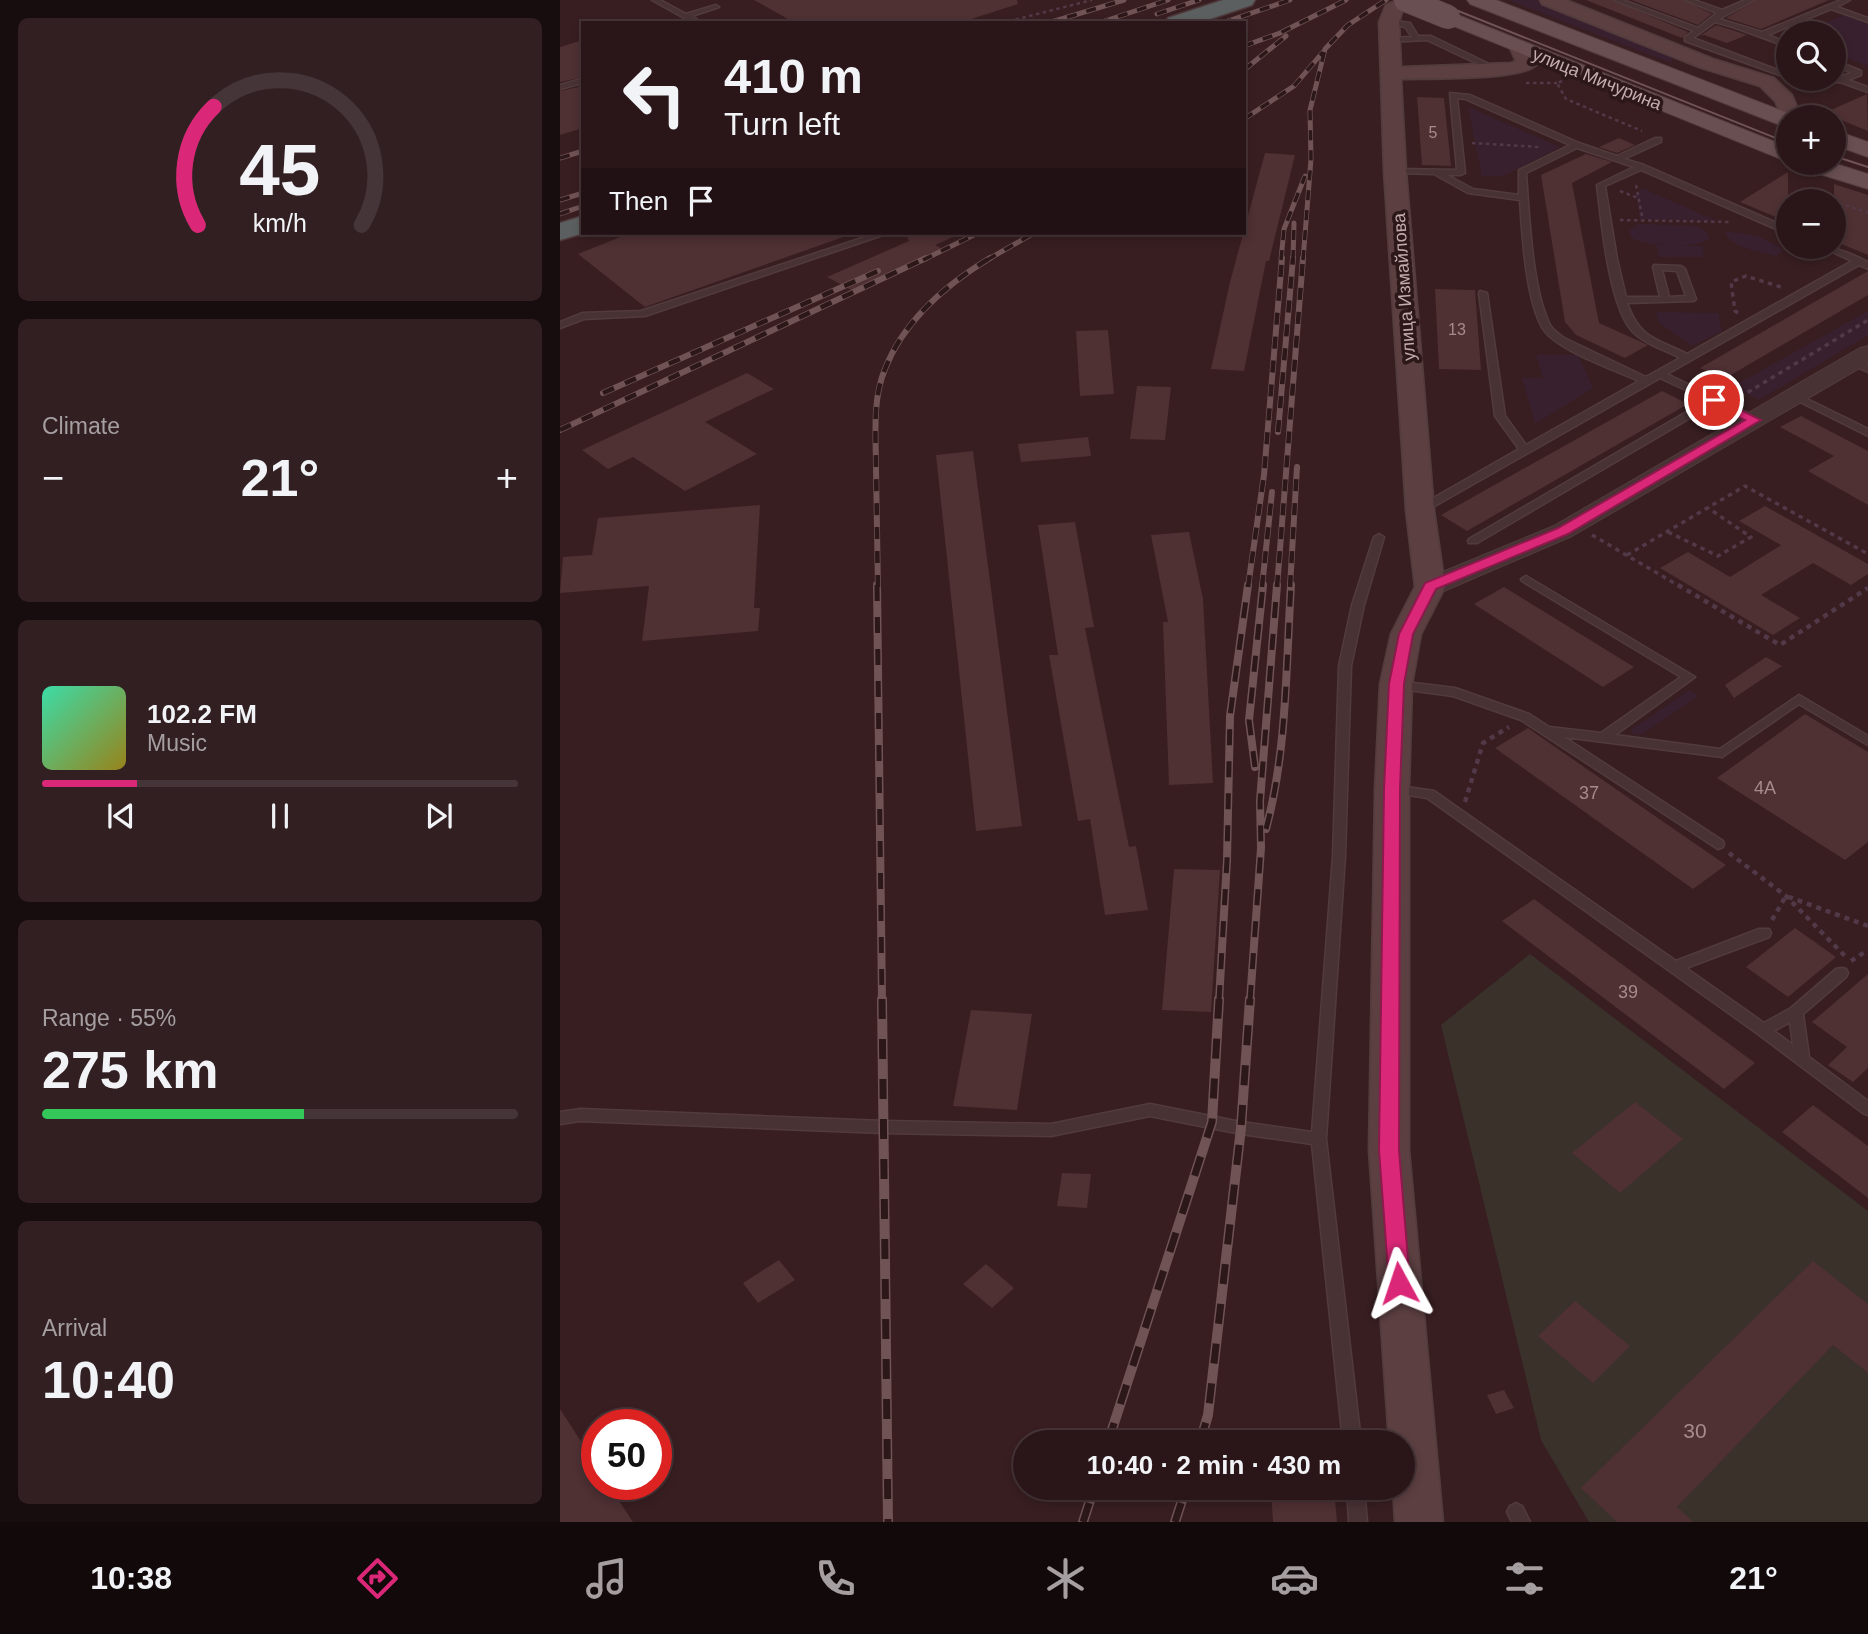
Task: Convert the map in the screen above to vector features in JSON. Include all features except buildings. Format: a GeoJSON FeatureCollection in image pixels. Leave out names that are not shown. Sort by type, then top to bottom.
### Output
{"type":"FeatureCollection","features":[{"type":"Feature","properties":{"kind":"highway"},"geometry":{"type":"LineString","coordinates":[[1182,21],[1244,0]]}},
{"type":"Feature","properties":{"kind":"highway"},"geometry":{"type":"LineString","coordinates":[[560,232],[581,225]]}},
{"type":"Feature","properties":{"kind":"main road","name":"улица Мичурина"},"geometry":{"type":"LineString","coordinates":[[1406,0],[1776,150]]}},
{"type":"Feature","properties":{"kind":"main road"},"geometry":{"type":"LineString","coordinates":[[1390,31],[1392,9],[1413,0]]}},
{"type":"Feature","properties":{"kind":"main road"},"geometry":{"type":"LineString","coordinates":[[1549,0],[1706,63],[1767,82],[1785,99],[1786,105]]}},
{"type":"Feature","properties":{"kind":"main road","name":"улица Мичурина"},"geometry":{"type":"LineString","coordinates":[[1482,2],[1776,114]]}},
{"type":"Feature","properties":{"kind":"main road","name":"улица Измайлова"},"geometry":{"type":"LineString","coordinates":[[1390,31],[1395,171],[1420,510],[1430,587]]}},
{"type":"Feature","properties":{"kind":"main road"},"geometry":{"type":"LineString","coordinates":[[1392,73],[1514,69],[1527,64],[1528,61],[1520,48]]}},
{"type":"Feature","properties":{"kind":"main road"},"geometry":{"type":"LineString","coordinates":[[1700,87],[1727,80],[1728,77],[1706,63]]}},
{"type":"Feature","properties":{"kind":"main road"},"geometry":{"type":"LineString","coordinates":[[1846,142],[1868,150]]}},
{"type":"Feature","properties":{"kind":"main road"},"geometry":{"type":"LineString","coordinates":[[1846,175],[1868,182]]}},
{"type":"Feature","properties":{"kind":"main road"},"geometry":{"type":"LineString","coordinates":[[1419,1522],[1389,1150],[1392,789],[1396,684],[1406,634],[1430,587]]}},
{"type":"Feature","properties":{"kind":"street"},"geometry":{"type":"LineString","coordinates":[[1430,587],[1563,531],[1795,396],[1863,361]]}},
{"type":"Feature","properties":{"kind":"lane"},"geometry":{"type":"LineString","coordinates":[[655,0],[695,21]]}},
{"type":"Feature","properties":{"kind":"lane"},"geometry":{"type":"LineString","coordinates":[[1617,0],[1697,30]]}},
{"type":"Feature","properties":{"kind":"lane"},"geometry":{"type":"LineString","coordinates":[[1688,0],[1722,13]]}},
{"type":"Feature","properties":{"kind":"lane"},"geometry":{"type":"LineString","coordinates":[[1751,0],[1712,19],[1688,39],[1776,72]]}},
{"type":"Feature","properties":{"kind":"lane"},"geometry":{"type":"LineString","coordinates":[[1762,35],[1847,0]]}},
{"type":"Feature","properties":{"kind":"lane"},"geometry":{"type":"LineString","coordinates":[[686,16],[716,7]]}},
{"type":"Feature","properties":{"kind":"lane"},"geometry":{"type":"LineString","coordinates":[[1831,7],[1868,20]]}},
{"type":"Feature","properties":{"kind":"lane"},"geometry":{"type":"LineString","coordinates":[[1712,19],[1776,40]]}},
{"type":"Feature","properties":{"kind":"lane"},"geometry":{"type":"LineString","coordinates":[[1390,31],[1407,25],[1416,38]]}},
{"type":"Feature","properties":{"kind":"lane"},"geometry":{"type":"LineString","coordinates":[[1390,31],[1416,38],[1428,38],[1483,63]]}},
{"type":"Feature","properties":{"kind":"lane"},"geometry":{"type":"LineString","coordinates":[[1706,63],[1728,54]]}},
{"type":"Feature","properties":{"kind":"lane"},"geometry":{"type":"LineString","coordinates":[[1846,68],[1858,73],[1846,78]]}},
{"type":"Feature","properties":{"kind":"lane"},"geometry":{"type":"LineString","coordinates":[[1767,82],[1776,80]]}},
{"type":"Feature","properties":{"kind":"lane"},"geometry":{"type":"LineString","coordinates":[[560,87],[581,81]]}},
{"type":"Feature","properties":{"kind":"lane"},"geometry":{"type":"LineString","coordinates":[[1846,82],[1868,90]]}},
{"type":"Feature","properties":{"kind":"lane"},"geometry":{"type":"LineString","coordinates":[[1395,171],[1461,173],[1460,142],[1453,95],[1467,97],[1576,145],[1641,167],[1776,226]]}},
{"type":"Feature","properties":{"kind":"lane"},"geometry":{"type":"LineString","coordinates":[[1617,159],[1658,140]]}},
{"type":"Feature","properties":{"kind":"lane"},"geometry":{"type":"LineString","coordinates":[[1576,145],[1522,172],[1541,323],[1550,333],[1564,341],[1647,381]]}},
{"type":"Feature","properties":{"kind":"lane"},"geometry":{"type":"LineString","coordinates":[[1641,167],[1601,185],[1605,220],[1622,300],[1635,330],[1687,358]]}},
{"type":"Feature","properties":{"kind":"lane"},"geometry":{"type":"LineString","coordinates":[[1436,172],[1471,191],[1524,198]]}},
{"type":"Feature","properties":{"kind":"lane"},"geometry":{"type":"LineString","coordinates":[[560,325],[583,316],[642,314],[879,235]]}},
{"type":"Feature","properties":{"kind":"lane"},"geometry":{"type":"LineString","coordinates":[[1846,256],[1863,263]]}},
{"type":"Feature","properties":{"kind":"lane"},"geometry":{"type":"LineString","coordinates":[[1420,510],[1842,270],[1863,263]]}},
{"type":"Feature","properties":{"kind":"lane"},"geometry":{"type":"LineString","coordinates":[[1622,300],[1690,299],[1681,269],[1657,267],[1665,299]]}},
{"type":"Feature","properties":{"kind":"lane"},"geometry":{"type":"LineString","coordinates":[[1483,293],[1500,416],[1524,449]]}},
{"type":"Feature","properties":{"kind":"lane"},"geometry":{"type":"LineString","coordinates":[[1660,374],[1755,420]]}},
{"type":"Feature","properties":{"kind":"lane"},"geometry":{"type":"LineString","coordinates":[[1795,396],[1868,433]]}},
{"type":"Feature","properties":{"kind":"lane"},"geometry":{"type":"LineString","coordinates":[[1473,541],[1714,400]]}},
{"type":"Feature","properties":{"kind":"lane"},"geometry":{"type":"LineString","coordinates":[[1351,1430],[1319,1139],[1339,856],[1345,666],[1358,605],[1379,537]]}},
{"type":"Feature","properties":{"kind":"lane"},"geometry":{"type":"LineString","coordinates":[[1526,579],[1689,677],[1603,738]]}},
{"type":"Feature","properties":{"kind":"lane"},"geometry":{"type":"LineString","coordinates":[[1396,684],[1455,692],[1525,717],[1718,844]]}},
{"type":"Feature","properties":{"kind":"lane"},"geometry":{"type":"LineString","coordinates":[[1547,730],[1722,753],[1799,699],[1868,741]]}},
{"type":"Feature","properties":{"kind":"lane"},"geometry":{"type":"LineString","coordinates":[[1392,789],[1430,794],[1763,1030],[1868,1109]]}},
{"type":"Feature","properties":{"kind":"lane"},"geometry":{"type":"LineString","coordinates":[[1673,968],[1764,933]]}},
{"type":"Feature","properties":{"kind":"lane"},"geometry":{"type":"LineString","coordinates":[[1763,1030],[1796,1012],[1846,967]]}},
{"type":"Feature","properties":{"kind":"lane"},"geometry":{"type":"LineString","coordinates":[[1796,1012],[1802,1060]]}},
{"type":"Feature","properties":{"kind":"lane"},"geometry":{"type":"LineString","coordinates":[[560,1118],[580,1115],[884,1127],[1051,1130],[1150,1110],[1241,1128],[1319,1139]]}},
{"type":"Feature","properties":{"kind":"lane"},"geometry":{"type":"LineString","coordinates":[[1357,1500],[1358,1522]]}},
{"type":"Feature","properties":{"kind":"path"},"geometry":{"type":"LineString","coordinates":[[1010,21],[1092,0]]}},
{"type":"Feature","properties":{"kind":"path"},"geometry":{"type":"LineString","coordinates":[[1535,83],[1557,83]]}},
{"type":"Feature","properties":{"kind":"path"},"geometry":{"type":"LineString","coordinates":[[1562,93],[1566,99],[1658,140]]}},
{"type":"Feature","properties":{"kind":"path"},"geometry":{"type":"LineString","coordinates":[[1460,142],[1566,150]]}},
{"type":"Feature","properties":{"kind":"path"},"geometry":{"type":"LineString","coordinates":[[1628,173],[1637,187],[1643,221]]}},
{"type":"Feature","properties":{"kind":"path"},"geometry":{"type":"LineString","coordinates":[[1846,205],[1868,213]]}},
{"type":"Feature","properties":{"kind":"path"},"geometry":{"type":"LineString","coordinates":[[1605,220],[1731,222]]}},
{"type":"Feature","properties":{"kind":"path"},"geometry":{"type":"LineString","coordinates":[[1817,259],[1842,270]]}},
{"type":"Feature","properties":{"kind":"path"},"geometry":{"type":"LineString","coordinates":[[1749,323],[1735,311],[1731,282],[1746,276],[1800,294]]}},
{"type":"Feature","properties":{"kind":"path"},"geometry":{"type":"LineString","coordinates":[[1726,406],[1868,320]]}},
{"type":"Feature","properties":{"kind":"path"},"geometry":{"type":"LineString","coordinates":[[1626,556],[1745,486],[1868,554]]}},
{"type":"Feature","properties":{"kind":"path"},"geometry":{"type":"LineString","coordinates":[[1667,531],[1718,555],[1751,537],[1707,507]]}},
{"type":"Feature","properties":{"kind":"path"},"geometry":{"type":"LineString","coordinates":[[1588,533],[1780,645],[1868,588]]}},
{"type":"Feature","properties":{"kind":"path"},"geometry":{"type":"LineString","coordinates":[[1461,816],[1483,743],[1525,717]]}},
{"type":"Feature","properties":{"kind":"path"},"geometry":{"type":"LineString","coordinates":[[1718,844],[1786,896],[1846,967],[1868,950]]}},
{"type":"Feature","properties":{"kind":"path"},"geometry":{"type":"LineString","coordinates":[[1786,896],[1868,926]]}},
{"type":"Feature","properties":{"kind":"path"},"geometry":{"type":"LineString","coordinates":[[1764,933],[1786,896]]}},
{"type":"Feature","properties":{"kind":"shaded area"},"geometry":{"type":"Polygon","coordinates":[[[1508,0],[1536,0],[1672,56],[1671,63],[1508,0]]]}},
{"type":"Feature","properties":{"kind":"shaded area"},"geometry":{"type":"Polygon","coordinates":[[[1844,15],[1868,24],[1868,66],[1846,58],[1846,21],[1830,21],[1844,15]]]}},
{"type":"Feature","properties":{"kind":"shaded area"},"geometry":{"type":"Polygon","coordinates":[[[1468,107],[1560,147],[1503,176],[1482,176],[1468,107]]]}},
{"type":"Feature","properties":{"kind":"shaded area"},"geometry":{"type":"Polygon","coordinates":[[[1642,188],[1717,221],[1640,219],[1636,195],[1642,188]]]}},
{"type":"Feature","properties":{"kind":"shaded area"},"geometry":{"type":"Polygon","coordinates":[[[1638,224],[1695,226],[1706,231],[1709,239],[1683,245],[1638,241],[1632,238],[1629,231],[1638,224]]]}},
{"type":"Feature","properties":{"kind":"shaded area"},"geometry":{"type":"Polygon","coordinates":[[[1725,231],[1758,236],[1776,245],[1776,256],[1746,248],[1728,237],[1725,231]]]}},
{"type":"Feature","properties":{"kind":"shaded area"},"geometry":{"type":"Polygon","coordinates":[[[1656,245],[1702,246],[1704,257],[1659,257],[1656,245]]]}},
{"type":"Feature","properties":{"kind":"shaded area"},"geometry":{"type":"Polygon","coordinates":[[[1868,311],[1868,335],[1759,400],[1732,387],[1868,311]]]}},
{"type":"Feature","properties":{"kind":"shaded area"},"geometry":{"type":"Polygon","coordinates":[[[1656,312],[1718,313],[1722,331],[1692,346],[1658,322],[1656,312]]]}},
{"type":"Feature","properties":{"kind":"shaded area"},"geometry":{"type":"Polygon","coordinates":[[[1536,355],[1578,355],[1593,388],[1535,424],[1522,378],[1543,378],[1536,355]]]}},
{"type":"Feature","properties":{"kind":"shaded area"},"geometry":{"type":"Polygon","coordinates":[[[1689,690],[1698,696],[1641,735],[1632,734],[1631,730],[1689,690]]]}},
{"type":"Feature","properties":{"kind":"shaded area"},"geometry":{"type":"Polygon","coordinates":[[[1530,954],[1868,1211],[1868,1522],[1589,1522],[1541,1440],[1441,1025],[1530,954]]]}},
{"type":"Feature","properties":{"kind":"tram line"},"geometry":{"type":"LineString","coordinates":[[1431,0],[1776,138]]}},
{"type":"Feature","properties":{"kind":"tram line"},"geometry":{"type":"LineString","coordinates":[[1846,160],[1868,167]]}},
{"type":"Feature","properties":{"kind":"railway"},"geometry":{"type":"LineString","coordinates":[[1055,21],[1124,0]]}},
{"type":"Feature","properties":{"kind":"railway"},"geometry":{"type":"LineString","coordinates":[[1105,21],[1168,0]]}},
{"type":"Feature","properties":{"kind":"railway"},"geometry":{"type":"LineString","coordinates":[[1157,14],[1199,0]]}},
{"type":"Feature","properties":{"kind":"railway"},"geometry":{"type":"LineString","coordinates":[[1228,21],[1290,0]]}},
{"type":"Feature","properties":{"kind":"railway"},"geometry":{"type":"LineString","coordinates":[[1246,45],[1280,33],[1346,0]]}},
{"type":"Feature","properties":{"kind":"railway"},"geometry":{"type":"LineString","coordinates":[[1303,260],[1311,159],[1310,110],[1325,49],[1348,25],[1386,0]]}},
{"type":"Feature","properties":{"kind":"railway"},"geometry":{"type":"LineString","coordinates":[[1246,68],[1286,36]]}},
{"type":"Feature","properties":{"kind":"railway"},"geometry":{"type":"LineString","coordinates":[[1246,118],[1294,86],[1323,52]]}},
{"type":"Feature","properties":{"kind":"railway"},"geometry":{"type":"LineString","coordinates":[[560,158],[581,152]]}},
{"type":"Feature","properties":{"kind":"railway"},"geometry":{"type":"LineString","coordinates":[[1281,260],[1284,229],[1305,176]]}},
{"type":"Feature","properties":{"kind":"railway"},"geometry":{"type":"LineString","coordinates":[[560,200],[581,194]]}},
{"type":"Feature","properties":{"kind":"railway"},"geometry":{"type":"LineString","coordinates":[[560,214],[581,207]]}},
{"type":"Feature","properties":{"kind":"railway"},"geometry":{"type":"LineString","coordinates":[[1293,260],[1294,223]]}},
{"type":"Feature","properties":{"kind":"railway"},"geometry":{"type":"LineString","coordinates":[[923,260],[974,235]]}},
{"type":"Feature","properties":{"kind":"railway"},"geometry":{"type":"LineString","coordinates":[[987,260],[1031,235]]}},
{"type":"Feature","properties":{"kind":"railway"},"geometry":{"type":"LineString","coordinates":[[560,430],[926,258]]}},
{"type":"Feature","properties":{"kind":"railway"},"geometry":{"type":"LineString","coordinates":[[878,587],[875,431],[878,393],[885,369],[893,351],[915,319],[958,279],[990,258]]}},
{"type":"Feature","properties":{"kind":"railway"},"geometry":{"type":"LineString","coordinates":[[1248,587],[1264,475],[1282,258]]}},
{"type":"Feature","properties":{"kind":"railway"},"geometry":{"type":"LineString","coordinates":[[1278,432],[1293,258]]}},
{"type":"Feature","properties":{"kind":"railway"},"geometry":{"type":"LineString","coordinates":[[1277,587],[1303,258]]}},
{"type":"Feature","properties":{"kind":"railway"},"geometry":{"type":"LineString","coordinates":[[603,393],[878,271]]}},
{"type":"Feature","properties":{"kind":"railway"},"geometry":{"type":"LineString","coordinates":[[1290,587],[1297,467]]}},
{"type":"Feature","properties":{"kind":"railway"},"geometry":{"type":"LineString","coordinates":[[1262,587],[1272,492]]}},
{"type":"Feature","properties":{"kind":"railway"},"geometry":{"type":"LineString","coordinates":[[877,585],[882,1001]]}},
{"type":"Feature","properties":{"kind":"railway"},"geometry":{"type":"LineString","coordinates":[[1219,1001],[1227,860],[1230,716],[1248,585]]}},
{"type":"Feature","properties":{"kind":"railway"},"geometry":{"type":"LineString","coordinates":[[1255,767],[1249,720],[1263,585]]}},
{"type":"Feature","properties":{"kind":"railway"},"geometry":{"type":"LineString","coordinates":[[1250,1001],[1261,848],[1260,801],[1277,585]]}},
{"type":"Feature","properties":{"kind":"railway"},"geometry":{"type":"LineString","coordinates":[[1266,829],[1282,739],[1291,585]]}},
{"type":"Feature","properties":{"kind":"railway"},"geometry":{"type":"LineString","coordinates":[[882,999],[888,1522]]}},
{"type":"Feature","properties":{"kind":"railway"},"geometry":{"type":"LineString","coordinates":[[1112,1430],[1212,1122],[1219,999]]}},
{"type":"Feature","properties":{"kind":"railway"},"geometry":{"type":"LineString","coordinates":[[1204,1430],[1208,1415],[1241,1128],[1250,999]]}},
{"type":"Feature","properties":{"kind":"railway"},"geometry":{"type":"LineString","coordinates":[[1083,1522],[1090,1500]]}},
{"type":"Feature","properties":{"kind":"railway"},"geometry":{"type":"LineString","coordinates":[[1175,1522],[1182,1500]]}},
{"type":"Feature","properties":{"kind":"route"},"geometry":{"type":"LineString","coordinates":[[1399,1283],[1389,1150],[1392,789],[1396,684],[1406,634],[1430,587],[1563,531],[1755,420],[1714,400]]}}]}
